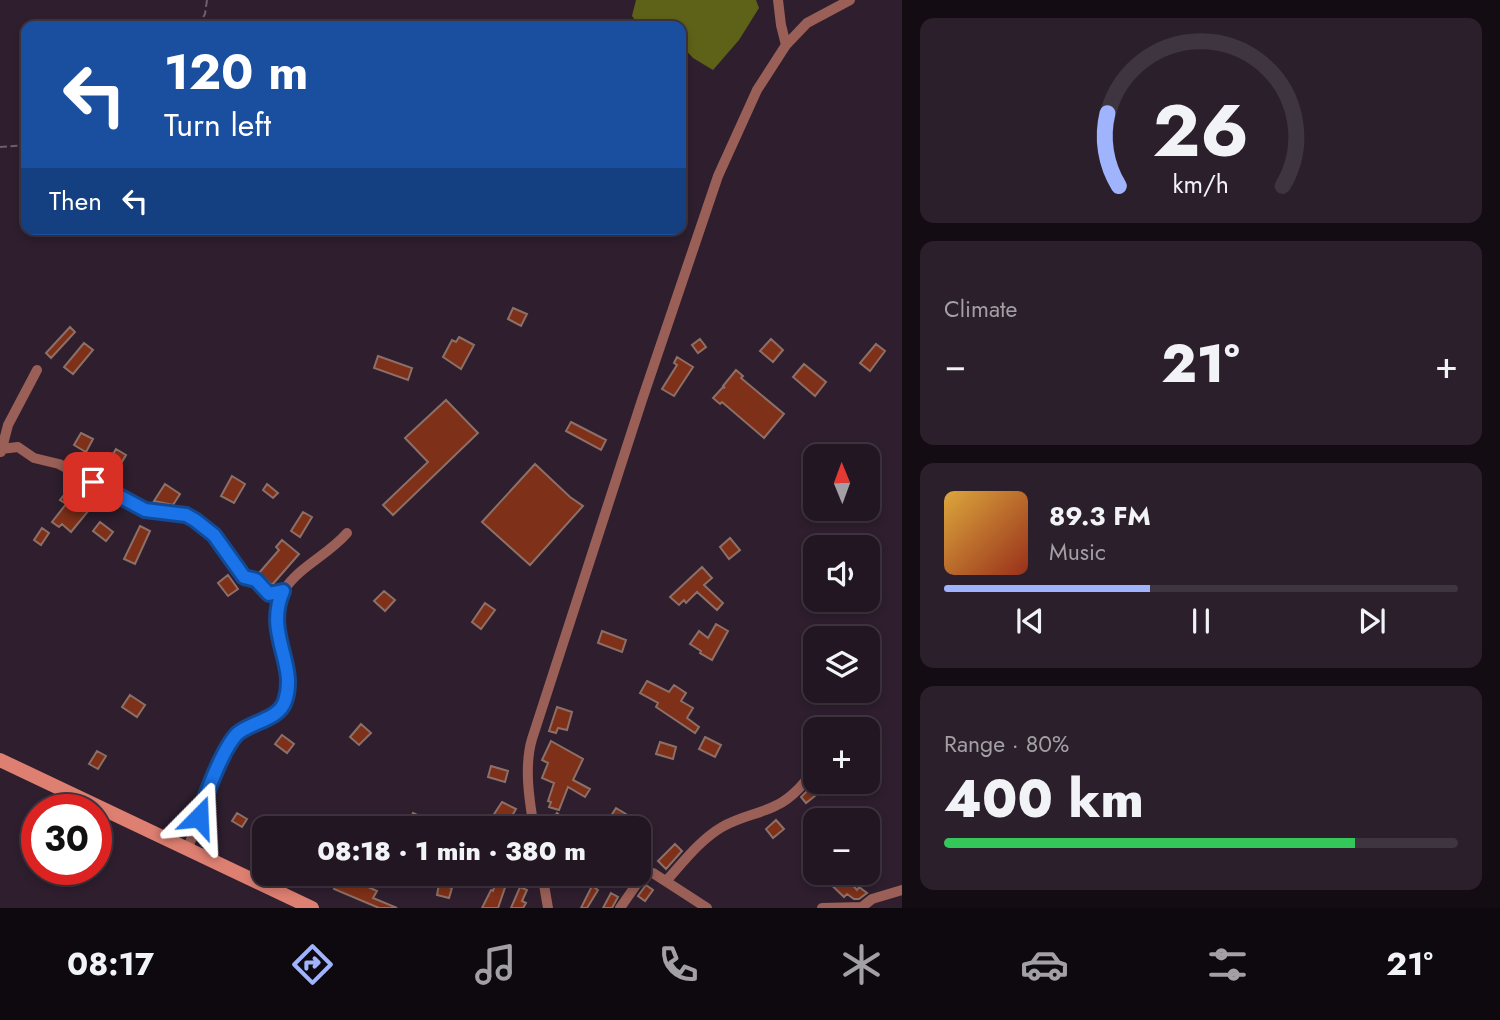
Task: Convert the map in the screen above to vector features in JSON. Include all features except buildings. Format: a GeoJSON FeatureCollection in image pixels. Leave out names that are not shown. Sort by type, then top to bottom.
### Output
{"type":"FeatureCollection","features":[{"type":"Feature","properties":{"kind":"main road"},"geometry":{"type":"LineString","coordinates":[[0,760],[312,908]]}},
{"type":"Feature","properties":{"kind":"street"},"geometry":{"type":"LineString","coordinates":[[778,0],[786,45]]}},
{"type":"Feature","properties":{"kind":"street"},"geometry":{"type":"LineString","coordinates":[[532,816],[528,753],[532,739],[718,176],[757,90],[786,45],[807,23],[850,0]]}},
{"type":"Feature","properties":{"kind":"street"},"geometry":{"type":"LineString","coordinates":[[1,452],[8,425],[37,370]]}},
{"type":"Feature","properties":{"kind":"street"},"geometry":{"type":"LineString","coordinates":[[1,452],[18,447],[34,458],[59,464],[145,510],[186,515],[214,535],[244,577],[256,580],[269,594],[283,591]]}},
{"type":"Feature","properties":{"kind":"street"},"geometry":{"type":"LineString","coordinates":[[188,848],[204,799],[229,744],[243,730],[283,707],[287,698],[286,670],[276,622],[283,591],[297,574],[347,533]]}},
{"type":"Feature","properties":{"kind":"street"},"geometry":{"type":"LineString","coordinates":[[667,880],[694,850],[719,829],[741,817],[778,805],[803,783]]}},
{"type":"Feature","properties":{"kind":"street"},"geometry":{"type":"LineString","coordinates":[[651,873],[667,880],[707,908]]}},
{"type":"Feature","properties":{"kind":"street"},"geometry":{"type":"LineString","coordinates":[[544,886],[548,908]]}},
{"type":"Feature","properties":{"kind":"street"},"geometry":{"type":"LineString","coordinates":[[620,908],[635,886]]}},
{"type":"Feature","properties":{"kind":"street"},"geometry":{"type":"LineString","coordinates":[[822,908],[862,906],[872,899],[901,890]]}},
{"type":"Feature","properties":{"kind":"path"},"geometry":{"type":"LineString","coordinates":[[201,21],[207,0]]}},
{"type":"Feature","properties":{"kind":"path"},"geometry":{"type":"LineString","coordinates":[[0,147],[21,145]]}},
{"type":"Feature","properties":{"kind":"shaded area"},"geometry":{"type":"Polygon","coordinates":[[[636,0],[756,0],[759,8],[739,40],[713,70],[686,50],[686,21],[636,21],[632,16],[636,0]]]}},
{"type":"Feature","properties":{"kind":"route"},"geometry":{"type":"LineString","coordinates":[[93,482],[145,510],[186,515],[195,520],[214,535],[244,577],[256,580],[269,594],[283,591],[276,622],[286,670],[287,698],[283,707],[243,730],[229,744],[204,799],[199,817]]}}]}
